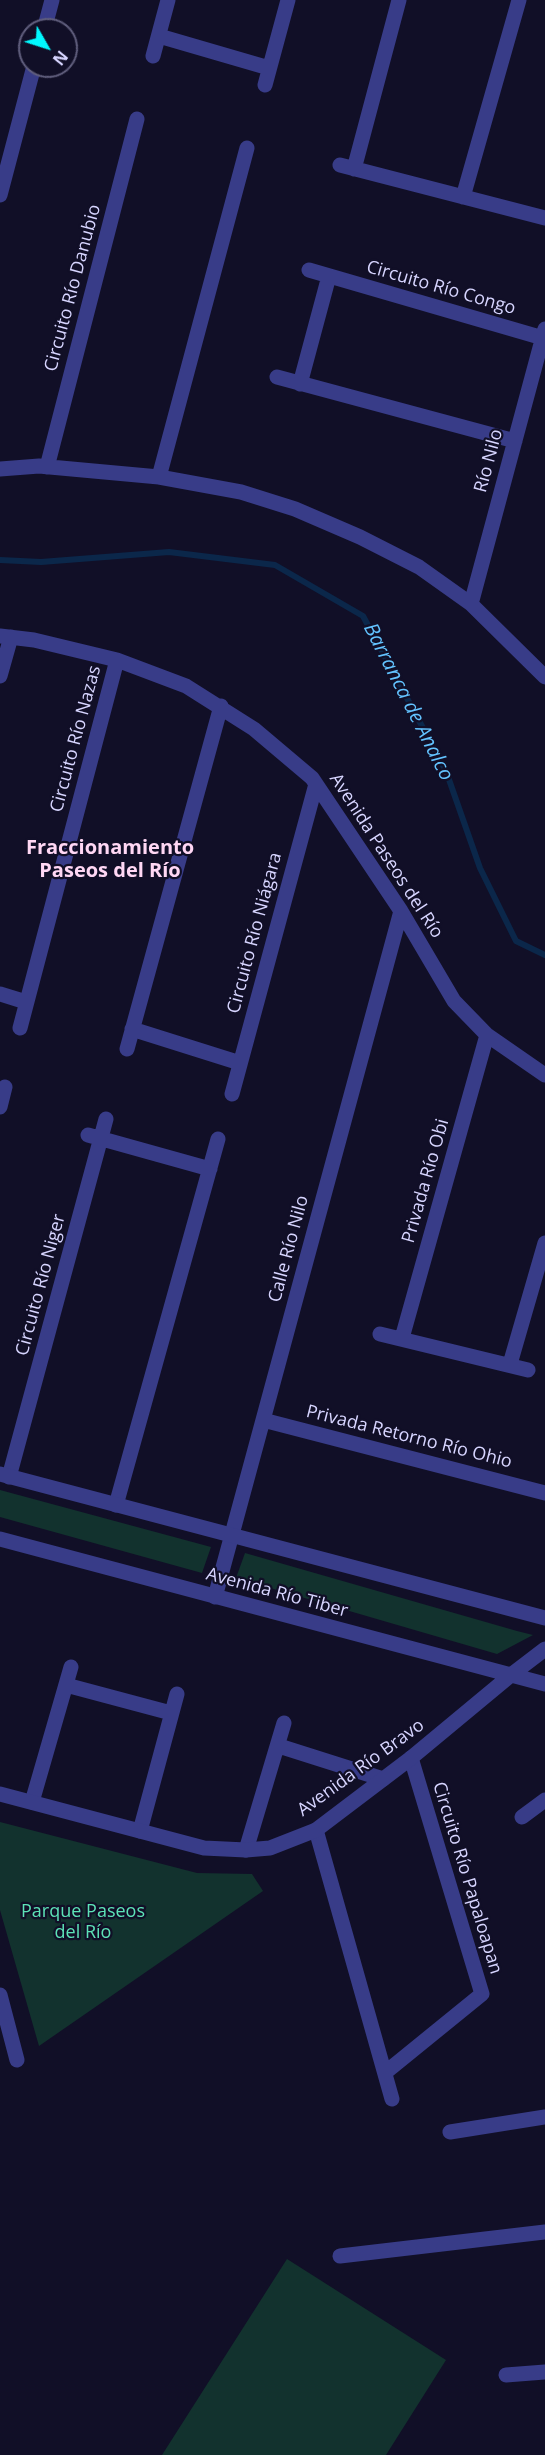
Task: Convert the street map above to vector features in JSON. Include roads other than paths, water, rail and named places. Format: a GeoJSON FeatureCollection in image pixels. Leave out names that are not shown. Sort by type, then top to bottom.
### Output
{"type":"FeatureCollection","features":[{"type":"Feature","properties":{"kind":"street"},"geometry":{"type":"LineString","coordinates":[[47,18],[52,0]]}},
{"type":"Feature","properties":{"kind":"street"},"geometry":{"type":"LineString","coordinates":[[153,56],[168,0]]}},
{"type":"Feature","properties":{"kind":"street"},"geometry":{"type":"LineString","coordinates":[[265,85],[288,0]]}},
{"type":"Feature","properties":{"kind":"street"},"geometry":{"type":"LineString","coordinates":[[399,0],[347,167],[545,218]]}},
{"type":"Feature","properties":{"kind":"street"},"geometry":{"type":"LineString","coordinates":[[463,197],[519,0]]}},
{"type":"Feature","properties":{"kind":"street"},"geometry":{"type":"LineString","coordinates":[[159,36],[269,68]]}},
{"type":"Feature","properties":{"kind":"street"},"geometry":{"type":"LineString","coordinates":[[0,195],[31,78]]}},
{"type":"Feature","properties":{"kind":"street","name":"Circuito Río Danubio"},"geometry":{"type":"LineString","coordinates":[[47,467],[137,119]]}},
{"type":"Feature","properties":{"kind":"street"},"geometry":{"type":"LineString","coordinates":[[159,477],[247,148]]}},
{"type":"Feature","properties":{"kind":"street","name":"Circuito Río Congo"},"geometry":{"type":"LineString","coordinates":[[309,270],[544,333]]}},
{"type":"Feature","properties":{"kind":"street"},"geometry":{"type":"LineString","coordinates":[[300,384],[329,276]]}},
{"type":"Feature","properties":{"kind":"street","name":"Río Nilo"},"geometry":{"type":"LineString","coordinates":[[471,604],[544,333]]}},
{"type":"Feature","properties":{"kind":"street"},"geometry":{"type":"LineString","coordinates":[[277,377],[515,441]]}},
{"type":"Feature","properties":{"kind":"street"},"geometry":{"type":"LineString","coordinates":[[0,469],[47,467],[159,477],[241,492],[295,509],[360,537],[419,567],[471,604],[545,677]]}},
{"type":"Feature","properties":{"kind":"street"},"geometry":{"type":"LineString","coordinates":[[0,676],[5,636]]}},
{"type":"Feature","properties":{"kind":"street","name":"Avenida Paseos del Río"},"geometry":{"type":"LineString","coordinates":[[5,636],[34,640],[117,660],[186,686],[254,729],[316,784],[401,911],[454,1001],[488,1035],[545,1075]]}},
{"type":"Feature","properties":{"kind":"street","name":"Circuito Río Nazas"},"geometry":{"type":"LineString","coordinates":[[20,1028],[117,660]]}},
{"type":"Feature","properties":{"kind":"street"},"geometry":{"type":"LineString","coordinates":[[127,1049],[220,706]]}},
{"type":"Feature","properties":{"kind":"street","name":"Circuito Río Niágara"},"geometry":{"type":"LineString","coordinates":[[232,1094],[316,784]]}},
{"type":"Feature","properties":{"kind":"street","name":"Calle Río Nilo"},"geometry":{"type":"LineString","coordinates":[[215,1598],[401,911]]}},
{"type":"Feature","properties":{"kind":"street"},"geometry":{"type":"LineString","coordinates":[[0,994],[27,1002]]}},
{"type":"Feature","properties":{"kind":"street"},"geometry":{"type":"LineString","coordinates":[[132,1029],[240,1063]]}},
{"type":"Feature","properties":{"kind":"street","name":"Privada Río Obi"},"geometry":{"type":"LineString","coordinates":[[402,1338],[488,1035]]}},
{"type":"Feature","properties":{"kind":"street"},"geometry":{"type":"LineString","coordinates":[[0,1107],[5,1087]]}},
{"type":"Feature","properties":{"kind":"street","name":"Circuito Río Niger"},"geometry":{"type":"LineString","coordinates":[[5,1475],[94,1137],[106,1119]]}},
{"type":"Feature","properties":{"kind":"street"},"geometry":{"type":"LineString","coordinates":[[94,1137],[210,1168]]}},
{"type":"Feature","properties":{"kind":"street"},"geometry":{"type":"LineString","coordinates":[[116,1505],[218,1139]]}},
{"type":"Feature","properties":{"kind":"street"},"geometry":{"type":"LineString","coordinates":[[510,1364],[545,1243]]}},
{"type":"Feature","properties":{"kind":"street"},"geometry":{"type":"LineString","coordinates":[[380,1334],[528,1370]]}},
{"type":"Feature","properties":{"kind":"street","name":"Privada Retorno Río Ohio"},"geometry":{"type":"LineString","coordinates":[[262,1420],[545,1493]]}},
{"type":"Feature","properties":{"kind":"street"},"geometry":{"type":"LineString","coordinates":[[5,1475],[545,1618]]}},
{"type":"Feature","properties":{"kind":"street","name":"Avenida Río Tiber"},"geometry":{"type":"LineString","coordinates":[[0,1539],[545,1684]]}},
{"type":"Feature","properties":{"kind":"street","name":"Avenida Río Bravo"},"geometry":{"type":"LineString","coordinates":[[0,1794],[204,1848],[246,1850],[270,1848],[316,1830],[411,1758],[545,1649]]}},
{"type":"Feature","properties":{"kind":"street"},"geometry":{"type":"LineString","coordinates":[[32,1802],[70,1667]]}},
{"type":"Feature","properties":{"kind":"street"},"geometry":{"type":"LineString","coordinates":[[66,1685],[171,1713]]}},
{"type":"Feature","properties":{"kind":"street"},"geometry":{"type":"LineString","coordinates":[[140,1831],[177,1694]]}},
{"type":"Feature","properties":{"kind":"street"},"geometry":{"type":"LineString","coordinates":[[246,1850],[279,1746],[284,1723]]}},
{"type":"Feature","properties":{"kind":"street"},"geometry":{"type":"LineString","coordinates":[[279,1746],[383,1779]]}},
{"type":"Feature","properties":{"kind":"street","name":"Circuito Río Papaloapan"},"geometry":{"type":"LineString","coordinates":[[386,2072],[482,1994],[411,1758]]}},
{"type":"Feature","properties":{"kind":"street"},"geometry":{"type":"LineString","coordinates":[[522,1817],[544,1807]]}},
{"type":"Feature","properties":{"kind":"street"},"geometry":{"type":"LineString","coordinates":[[316,1830],[392,2099]]}},
{"type":"Feature","properties":{"kind":"street"},"geometry":{"type":"LineString","coordinates":[[0,1995],[17,2060]]}},
{"type":"Feature","properties":{"kind":"street"},"geometry":{"type":"LineString","coordinates":[[450,2132],[541,2115]]}},
{"type":"Feature","properties":{"kind":"street"},"geometry":{"type":"LineString","coordinates":[[340,2256],[545,2232]]}},
{"type":"Feature","properties":{"kind":"street"},"geometry":{"type":"LineString","coordinates":[[506,2375],[545,2372]]}},
{"type":"Feature","properties":{"kind":"waterway","name":"Barranca de Analco"},"geometry":{"type":"LineString","coordinates":[[0,560],[41,562],[169,552],[275,565],[363,616],[446,771],[480,868],[516,941],[545,955]]}},
{"type":"Feature","properties":{"kind":"district","name":"Fraccionamiento Paseos del Río"},"geometry":{"type":"Point","coordinates":[110,860]}},
{"type":"Feature","properties":{"kind":"park label","name":"Parque Paseos del Río"},"geometry":{"type":"Point","coordinates":[83,1922]}}]}
